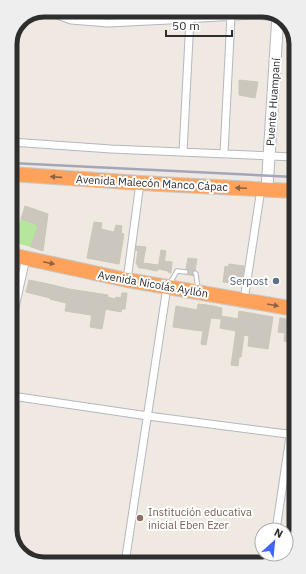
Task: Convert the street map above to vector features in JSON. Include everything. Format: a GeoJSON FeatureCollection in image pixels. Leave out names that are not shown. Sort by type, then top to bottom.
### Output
{"type":"FeatureCollection","features":[{"type":"Feature","properties":{"kind":"highway","name":"Avenida Malecón Manco Cápac"},"geometry":{"type":"LineString","coordinates":[[17,174],[140,183],[289,190]]}},
{"type":"Feature","properties":{"kind":"highway","name":"Avenida Nicolás Ayllón"},"geometry":{"type":"LineString","coordinates":[[17,256],[126,280],[289,308]]}},
{"type":"Feature","properties":{"kind":"street"},"geometry":{"type":"LineString","coordinates":[[63,17],[71,20],[108,23],[217,17]]}},
{"type":"Feature","properties":{"kind":"street"},"geometry":{"type":"LineString","coordinates":[[224,154],[231,17]]}},
{"type":"Feature","properties":{"kind":"street"},"geometry":{"type":"LineString","coordinates":[[182,152],[190,19]]}},
{"type":"Feature","properties":{"kind":"street","name":"Puente Huampaní"},"geometry":{"type":"LineString","coordinates":[[264,189],[269,156],[278,22]]}},
{"type":"Feature","properties":{"kind":"street"},"geometry":{"type":"LineString","coordinates":[[17,142],[289,157]]}},
{"type":"Feature","properties":{"kind":"street"},"geometry":{"type":"LineString","coordinates":[[126,280],[140,183]]}},
{"type":"Feature","properties":{"kind":"street"},"geometry":{"type":"LineString","coordinates":[[244,300],[264,189]]}},
{"type":"Feature","properties":{"kind":"street"},"geometry":{"type":"LineString","coordinates":[[17,298],[26,258]]}},
{"type":"Feature","properties":{"kind":"street"},"geometry":{"type":"LineString","coordinates":[[126,557],[167,287]]}},
{"type":"Feature","properties":{"kind":"street"},"geometry":{"type":"LineString","coordinates":[[17,397],[148,416],[289,434]]}},
{"type":"Feature","properties":{"kind":"street"},"geometry":{"type":"LineString","coordinates":[[277,522],[289,457]]}},
{"type":"Feature","properties":{"kind":"lane"},"geometry":{"type":"LineString","coordinates":[[167,287],[177,271],[186,272]]}},
{"type":"Feature","properties":{"kind":"lane"},"geometry":{"type":"LineString","coordinates":[[195,273],[199,292]]}},
{"type":"Feature","properties":{"kind":"green space"},"geometry":{"type":"Polygon","coordinates":[[[21,219],[38,225],[31,247],[17,243],[17,230],[21,219]]]}},
{"type":"Feature","properties":{"kind":"building"},"geometry":{"type":"Polygon","coordinates":[[[239,80],[258,82],[255,98],[239,95],[239,80]]]}},
{"type":"Feature","properties":{"kind":"building"},"geometry":{"type":"Polygon","coordinates":[[[25,206],[48,214],[43,251],[31,247],[38,225],[21,219],[25,206]]]}},
{"type":"Feature","properties":{"kind":"building"},"geometry":{"type":"Polygon","coordinates":[[[94,222],[102,223],[101,229],[114,232],[116,225],[122,226],[121,233],[124,234],[119,264],[87,258],[94,222]]]}},
{"type":"Feature","properties":{"kind":"building"},"geometry":{"type":"Polygon","coordinates":[[[136,246],[146,247],[142,268],[139,268],[136,263],[138,251],[135,250],[136,246]]]}},
{"type":"Feature","properties":{"kind":"building"},"geometry":{"type":"Polygon","coordinates":[[[161,250],[166,251],[163,270],[158,269],[161,250]]]}},
{"type":"Feature","properties":{"kind":"building"},"geometry":{"type":"Polygon","coordinates":[[[188,258],[197,259],[194,276],[185,274],[188,258]]]}},
{"type":"Feature","properties":{"kind":"building"},"geometry":{"type":"Polygon","coordinates":[[[164,261],[172,262],[171,273],[163,270],[164,261]]]}},
{"type":"Feature","properties":{"kind":"building"},"geometry":{"type":"Polygon","coordinates":[[[143,263],[158,265],[157,271],[142,268],[143,263]]]}},
{"type":"Feature","properties":{"kind":"building"},"geometry":{"type":"Polygon","coordinates":[[[229,264],[244,266],[242,281],[239,284],[223,282],[225,266],[228,267],[229,264]]]}},
{"type":"Feature","properties":{"kind":"building"},"geometry":{"type":"Polygon","coordinates":[[[29,280],[53,285],[50,298],[26,292],[29,280]]]}},
{"type":"Feature","properties":{"kind":"building"},"geometry":{"type":"Polygon","coordinates":[[[53,285],[69,289],[66,303],[50,299],[53,285]]]}},
{"type":"Feature","properties":{"kind":"building"},"geometry":{"type":"Polygon","coordinates":[[[69,289],[95,293],[91,315],[65,311],[69,289]]]}},
{"type":"Feature","properties":{"kind":"building"},"geometry":{"type":"Polygon","coordinates":[[[95,293],[108,295],[102,329],[90,327],[95,293]]]}},
{"type":"Feature","properties":{"kind":"building"},"geometry":{"type":"Polygon","coordinates":[[[122,293],[127,293],[125,309],[122,309],[121,312],[105,309],[107,297],[115,299],[116,297],[121,298],[122,293]]]}},
{"type":"Feature","properties":{"kind":"building"},"geometry":{"type":"Polygon","coordinates":[[[198,304],[207,305],[202,331],[194,330],[198,304]]]}},
{"type":"Feature","properties":{"kind":"building"},"geometry":{"type":"Polygon","coordinates":[[[207,305],[213,306],[206,345],[201,344],[207,305]]]}},
{"type":"Feature","properties":{"kind":"building"},"geometry":{"type":"Polygon","coordinates":[[[176,306],[197,310],[194,330],[173,327],[176,306]]]}},
{"type":"Feature","properties":{"kind":"building"},"geometry":{"type":"Polygon","coordinates":[[[213,306],[222,308],[221,319],[211,318],[213,306]]]}},
{"type":"Feature","properties":{"kind":"building"},"geometry":{"type":"Polygon","coordinates":[[[239,311],[273,317],[268,349],[248,346],[249,336],[244,335],[241,357],[239,357],[238,366],[231,365],[239,311]]]}},
{"type":"Feature","properties":{"kind":"building"},"geometry":{"type":"Polygon","coordinates":[[[222,316],[238,319],[236,331],[220,328],[222,316]]]}},
{"type":"Feature","properties":{"kind":"building"},"geometry":{"type":"Polygon","coordinates":[[[280,318],[287,319],[285,333],[278,332],[280,318]]]}},
{"type":"Feature","properties":{"kind":"building"},"geometry":{"type":"Polygon","coordinates":[[[287,319],[289,319],[289,342],[284,341],[287,319]]]}},
{"type":"Feature","properties":{"kind":"railway"},"geometry":{"type":"LineString","coordinates":[[17,163],[289,177]]}},
{"type":"Feature","properties":{"kind":"place","name":"Serpost"},"geometry":{"type":"Point","coordinates":[276,281]}},
{"type":"Feature","properties":{"kind":"place","name":"Institución educativa inicial Eben Ezer"},"geometry":{"type":"Point","coordinates":[140,518]}}]}
